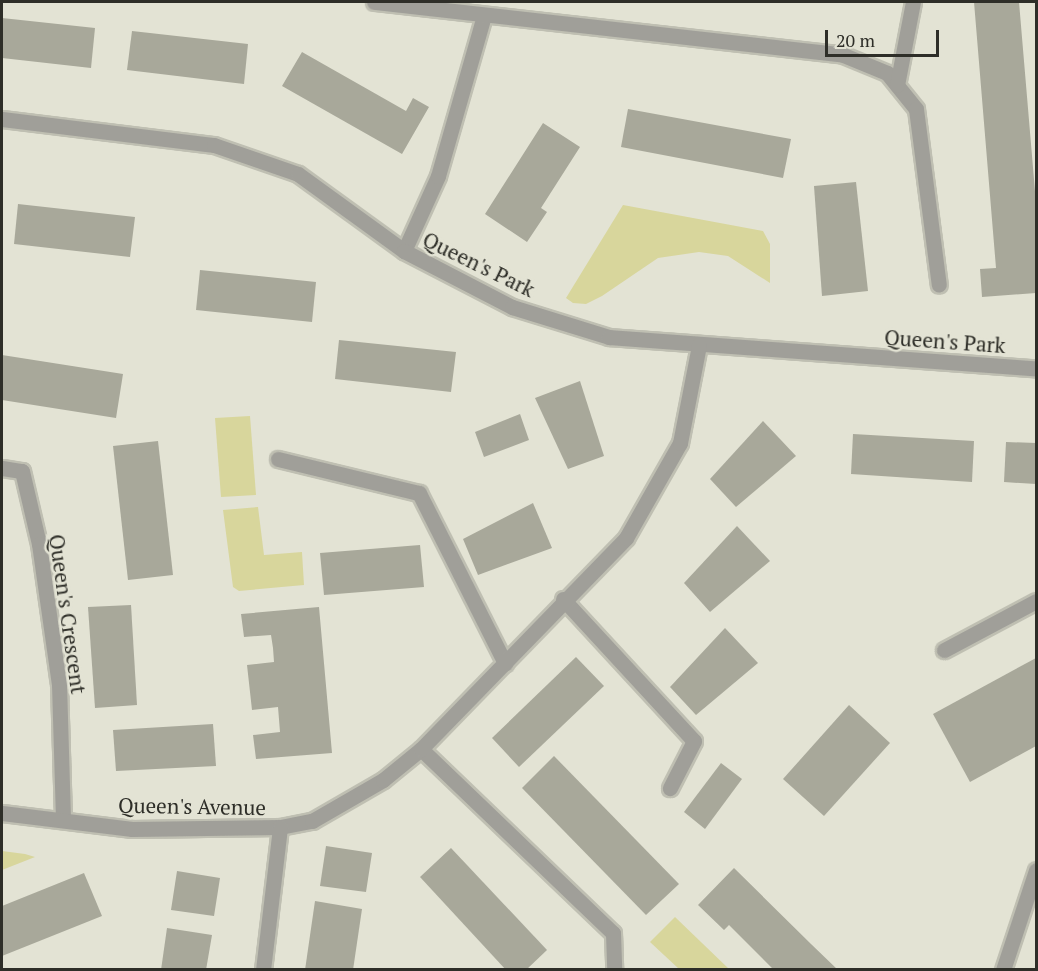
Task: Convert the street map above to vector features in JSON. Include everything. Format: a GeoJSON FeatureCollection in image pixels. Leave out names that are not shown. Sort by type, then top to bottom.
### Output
{"type":"FeatureCollection","features":[{"type":"Feature","properties":{"kind":"street"},"geometry":{"type":"LineString","coordinates":[[374,2],[841,54],[886,73],[916,109],[939,285]]}},
{"type":"Feature","properties":{"kind":"street"},"geometry":{"type":"LineString","coordinates":[[897,86],[913,2]]}},
{"type":"Feature","properties":{"kind":"street"},"geometry":{"type":"LineString","coordinates":[[404,251],[438,176],[484,16]]}},
{"type":"Feature","properties":{"kind":"street","name":"Queen's Park"},"geometry":{"type":"LineString","coordinates":[[2,119],[214,145],[298,174],[404,251],[512,307],[609,337],[1036,368]]}},
{"type":"Feature","properties":{"kind":"street","name":"Queen's Avenue"},"geometry":{"type":"LineString","coordinates":[[2,813],[132,829],[280,827],[312,821],[383,780],[421,749],[505,663],[563,599],[626,538],[680,443],[699,345]]}},
{"type":"Feature","properties":{"kind":"street"},"geometry":{"type":"LineString","coordinates":[[278,459],[419,493],[505,663]]}},
{"type":"Feature","properties":{"kind":"street","name":"Queen's Crescent"},"geometry":{"type":"LineString","coordinates":[[2,468],[22,471],[39,544],[59,684],[63,820]]}},
{"type":"Feature","properties":{"kind":"street"},"geometry":{"type":"LineString","coordinates":[[563,599],[694,741],[670,788]]}},
{"type":"Feature","properties":{"kind":"street"},"geometry":{"type":"LineString","coordinates":[[944,650],[1036,601]]}},
{"type":"Feature","properties":{"kind":"street"},"geometry":{"type":"LineString","coordinates":[[421,749],[613,933],[614,969]]}},
{"type":"Feature","properties":{"kind":"street"},"geometry":{"type":"LineString","coordinates":[[263,969],[280,827]]}},
{"type":"Feature","properties":{"kind":"street"},"geometry":{"type":"LineString","coordinates":[[1003,969],[1036,870]]}},
{"type":"Feature","properties":{"kind":"shaded area"},"geometry":{"type":"Polygon","coordinates":[[[623,205],[763,231],[770,244],[770,283],[728,256],[699,252],[658,258],[602,296],[586,304],[573,303],[566,298],[623,205]]]}},
{"type":"Feature","properties":{"kind":"shaded area"},"geometry":{"type":"Polygon","coordinates":[[[250,416],[256,495],[221,497],[215,418],[250,416]]]}},
{"type":"Feature","properties":{"kind":"shaded area"},"geometry":{"type":"Polygon","coordinates":[[[258,507],[264,555],[302,552],[304,585],[239,591],[233,587],[223,510],[258,507]]]}},
{"type":"Feature","properties":{"kind":"shaded area"},"geometry":{"type":"Polygon","coordinates":[[[2,851],[25,854],[35,857],[2,870],[2,851]]]}},
{"type":"Feature","properties":{"kind":"shaded area"},"geometry":{"type":"Polygon","coordinates":[[[675,917],[729,969],[679,969],[650,942],[675,917]]]}},
{"type":"Feature","properties":{"kind":"building"},"geometry":{"type":"Polygon","coordinates":[[[974,2],[1019,2],[1036,203],[1036,293],[982,297],[980,269],[996,268],[974,2]]]}},
{"type":"Feature","properties":{"kind":"building"},"geometry":{"type":"Polygon","coordinates":[[[2,18],[95,28],[91,68],[2,58],[2,18]]]}},
{"type":"Feature","properties":{"kind":"building"},"geometry":{"type":"Polygon","coordinates":[[[132,31],[248,44],[244,84],[127,70],[132,31]]]}},
{"type":"Feature","properties":{"kind":"building"},"geometry":{"type":"Polygon","coordinates":[[[302,52],[406,111],[413,98],[429,107],[402,154],[282,86],[302,52]]]}},
{"type":"Feature","properties":{"kind":"building"},"geometry":{"type":"Polygon","coordinates":[[[628,109],[791,139],[783,178],[621,147],[628,109]]]}},
{"type":"Feature","properties":{"kind":"building"},"geometry":{"type":"Polygon","coordinates":[[[543,123],[580,147],[541,208],[547,212],[527,242],[485,214],[543,123]]]}},
{"type":"Feature","properties":{"kind":"building"},"geometry":{"type":"Polygon","coordinates":[[[856,182],[868,291],[822,296],[814,186],[856,182]]]}},
{"type":"Feature","properties":{"kind":"building"},"geometry":{"type":"Polygon","coordinates":[[[18,204],[135,217],[130,257],[14,244],[18,204]]]}},
{"type":"Feature","properties":{"kind":"building"},"geometry":{"type":"Polygon","coordinates":[[[200,270],[316,282],[312,322],[196,310],[200,270]]]}},
{"type":"Feature","properties":{"kind":"building"},"geometry":{"type":"Polygon","coordinates":[[[339,340],[456,352],[451,392],[335,379],[339,340]]]}},
{"type":"Feature","properties":{"kind":"building"},"geometry":{"type":"Polygon","coordinates":[[[2,355],[123,374],[116,418],[2,400],[2,355]]]}},
{"type":"Feature","properties":{"kind":"building"},"geometry":{"type":"Polygon","coordinates":[[[580,381],[604,456],[568,469],[535,398],[580,381]]]}},
{"type":"Feature","properties":{"kind":"building"},"geometry":{"type":"Polygon","coordinates":[[[520,414],[529,440],[484,457],[475,432],[520,414]]]}},
{"type":"Feature","properties":{"kind":"building"},"geometry":{"type":"Polygon","coordinates":[[[763,421],[796,456],[736,507],[710,479],[763,421]]]}},
{"type":"Feature","properties":{"kind":"building"},"geometry":{"type":"Polygon","coordinates":[[[853,434],[974,441],[972,482],[851,474],[853,434]]]}},
{"type":"Feature","properties":{"kind":"building"},"geometry":{"type":"Polygon","coordinates":[[[158,441],[173,575],[128,580],[113,446],[158,441]]]}},
{"type":"Feature","properties":{"kind":"building"},"geometry":{"type":"Polygon","coordinates":[[[1006,442],[1036,443],[1036,484],[1004,482],[1006,442]]]}},
{"type":"Feature","properties":{"kind":"building"},"geometry":{"type":"Polygon","coordinates":[[[533,503],[552,548],[478,575],[463,539],[533,503]]]}},
{"type":"Feature","properties":{"kind":"building"},"geometry":{"type":"Polygon","coordinates":[[[737,526],[770,561],[710,612],[684,583],[737,526]]]}},
{"type":"Feature","properties":{"kind":"building"},"geometry":{"type":"Polygon","coordinates":[[[420,545],[424,587],[324,595],[320,553],[420,545]]]}},
{"type":"Feature","properties":{"kind":"building"},"geometry":{"type":"Polygon","coordinates":[[[131,605],[137,705],[95,708],[88,607],[131,605]]]}},
{"type":"Feature","properties":{"kind":"building"},"geometry":{"type":"Polygon","coordinates":[[[319,607],[332,753],[256,759],[253,735],[280,732],[278,707],[252,710],[247,665],[274,662],[273,648],[271,635],[244,637],[241,614],[319,607]]]}},
{"type":"Feature","properties":{"kind":"building"},"geometry":{"type":"Polygon","coordinates":[[[725,628],[758,663],[696,715],[670,687],[725,628]]]}},
{"type":"Feature","properties":{"kind":"building"},"geometry":{"type":"Polygon","coordinates":[[[576,657],[604,686],[519,767],[492,738],[576,657]]]}},
{"type":"Feature","properties":{"kind":"building"},"geometry":{"type":"Polygon","coordinates":[[[1036,658],[1036,746],[970,782],[933,714],[1036,658]]]}},
{"type":"Feature","properties":{"kind":"building"},"geometry":{"type":"Polygon","coordinates":[[[849,705],[890,743],[824,816],[783,779],[849,705]]]}},
{"type":"Feature","properties":{"kind":"building"},"geometry":{"type":"Polygon","coordinates":[[[213,724],[216,766],[116,771],[113,730],[213,724]]]}},
{"type":"Feature","properties":{"kind":"building"},"geometry":{"type":"Polygon","coordinates":[[[554,756],[679,884],[646,915],[522,788],[554,756]]]}},
{"type":"Feature","properties":{"kind":"building"},"geometry":{"type":"Polygon","coordinates":[[[721,763],[742,779],[705,829],[684,812],[721,763]]]}},
{"type":"Feature","properties":{"kind":"building"},"geometry":{"type":"Polygon","coordinates":[[[326,846],[372,853],[366,892],[320,886],[326,846]]]}},
{"type":"Feature","properties":{"kind":"building"},"geometry":{"type":"Polygon","coordinates":[[[451,848],[547,950],[526,970],[506,970],[420,877],[451,848]]]}},
{"type":"Feature","properties":{"kind":"building"},"geometry":{"type":"Polygon","coordinates":[[[734,868],[838,970],[774,970],[729,925],[724,930],[698,905],[734,868]]]}},
{"type":"Feature","properties":{"kind":"building"},"geometry":{"type":"Polygon","coordinates":[[[177,871],[220,878],[214,916],[171,910],[177,871]]]}},
{"type":"Feature","properties":{"kind":"building"},"geometry":{"type":"Polygon","coordinates":[[[84,873],[102,916],[2,956],[2,906],[84,873]]]}},
{"type":"Feature","properties":{"kind":"building"},"geometry":{"type":"Polygon","coordinates":[[[315,901],[362,909],[353,970],[305,970],[315,901]]]}},
{"type":"Feature","properties":{"kind":"building"},"geometry":{"type":"Polygon","coordinates":[[[167,928],[212,935],[206,970],[161,970],[167,928]]]}}]}
